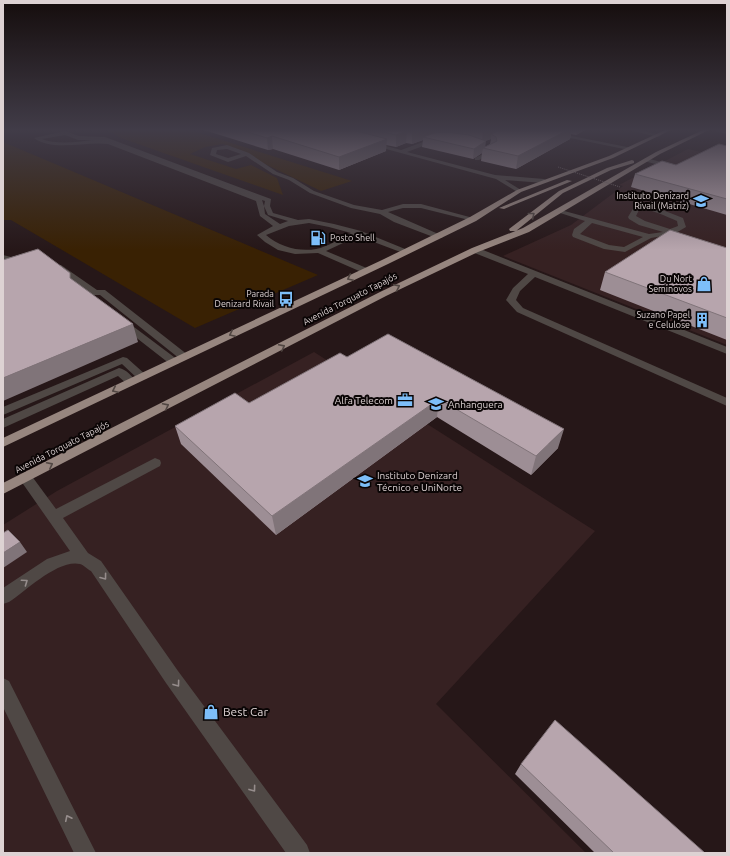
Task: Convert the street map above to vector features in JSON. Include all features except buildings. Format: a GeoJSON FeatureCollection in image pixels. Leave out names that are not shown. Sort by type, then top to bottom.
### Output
{"type":"FeatureCollection","features":[{"type":"Feature","properties":{"kind":"highway","name":"Avenida Torquato Tapajós"},"geometry":{"type":"LineString","coordinates":[[3,443],[439,236],[473,219],[519,191],[575,170]]}},
{"type":"Feature","properties":{"kind":"highway"},"geometry":{"type":"LineString","coordinates":[[473,219],[577,178],[590,170]]}},
{"type":"Feature","properties":{"kind":"highway"},"geometry":{"type":"LineString","coordinates":[[501,239],[561,192],[607,170]]}},
{"type":"Feature","properties":{"kind":"highway","name":"Avenida Torquato Tapajós"},"geometry":{"type":"LineString","coordinates":[[3,489],[389,291],[475,250],[526,230],[629,170]]}},
{"type":"Feature","properties":{"kind":"street"},"geometry":{"type":"LineString","coordinates":[[180,170],[259,200],[262,215],[278,226]]}},
{"type":"Feature","properties":{"kind":"street"},"geometry":{"type":"LineString","coordinates":[[189,170],[269,200],[267,206],[270,214],[295,221],[318,221],[358,233],[406,251]]}},
{"type":"Feature","properties":{"kind":"street"},"geometry":{"type":"LineString","coordinates":[[270,170],[291,179],[312,192],[353,207],[382,212],[397,220],[439,236]]}},
{"type":"Feature","properties":{"kind":"street"},"geometry":{"type":"LineString","coordinates":[[469,170],[495,177],[544,181]]}},
{"type":"Feature","properties":{"kind":"street"},"geometry":{"type":"LineString","coordinates":[[495,177],[519,191]]}},
{"type":"Feature","properties":{"kind":"street"},"geometry":{"type":"LineString","coordinates":[[382,212],[403,206],[421,206],[473,219]]}},
{"type":"Feature","properties":{"kind":"street"},"geometry":{"type":"LineString","coordinates":[[591,220],[577,231],[576,235],[607,247],[626,250],[649,236],[671,232],[682,227],[680,220],[643,206],[636,208],[632,217],[642,223],[671,232]]}},
{"type":"Feature","properties":{"kind":"street"},"geometry":{"type":"LineString","coordinates":[[557,211],[649,236]]}},
{"type":"Feature","properties":{"kind":"street"},"geometry":{"type":"LineString","coordinates":[[295,221],[278,226],[261,235],[270,244],[296,253],[319,252],[358,233]]}},
{"type":"Feature","properties":{"kind":"street"},"geometry":{"type":"LineString","coordinates":[[475,250],[727,351]]}},
{"type":"Feature","properties":{"kind":"street"},"geometry":{"type":"LineString","coordinates":[[319,252],[366,271]]}},
{"type":"Feature","properties":{"kind":"street"},"geometry":{"type":"LineString","coordinates":[[3,257],[12,260],[33,255],[3,266]]}},
{"type":"Feature","properties":{"kind":"street"},"geometry":{"type":"LineString","coordinates":[[98,304],[49,264],[95,293],[102,292],[184,357]]}},
{"type":"Feature","properties":{"kind":"street"},"geometry":{"type":"LineString","coordinates":[[533,274],[516,290],[511,300],[520,310],[727,402]]}},
{"type":"Feature","properties":{"kind":"street"},"geometry":{"type":"LineString","coordinates":[[117,319],[174,362]]}},
{"type":"Feature","properties":{"kind":"street"},"geometry":{"type":"LineString","coordinates":[[3,411],[123,360],[142,377]]}},
{"type":"Feature","properties":{"kind":"street"},"geometry":{"type":"LineString","coordinates":[[3,424],[119,371],[131,382]]}},
{"type":"Feature","properties":{"kind":"street"},"geometry":{"type":"LineString","coordinates":[[53,517],[154,463]]}},
{"type":"Feature","properties":{"kind":"street"},"geometry":{"type":"LineString","coordinates":[[26,478],[83,558],[96,566],[104,575],[172,677],[299,853]]}},
{"type":"Feature","properties":{"kind":"street"},"geometry":{"type":"LineString","coordinates":[[3,597],[46,567],[66,558],[83,558]]}},
{"type":"Feature","properties":{"kind":"street"},"geometry":{"type":"LineString","coordinates":[[3,687],[85,853]]}},
{"type":"Feature","properties":{"kind":"path"},"geometry":{"type":"LineString","coordinates":[[567,170],[620,187]]}},
{"type":"Feature","properties":{"kind":"shaded area"},"geometry":{"type":"Polygon","coordinates":[[[3,170],[69,170],[318,275],[195,328],[11,220],[3,220],[3,170]]]}},
{"type":"Feature","properties":{"kind":"shaded area"},"geometry":{"type":"Polygon","coordinates":[[[212,170],[261,170],[277,178],[283,195],[212,170]]]}},
{"type":"Feature","properties":{"kind":"shaded area"},"geometry":{"type":"Polygon","coordinates":[[[277,170],[317,170],[352,181],[321,191],[277,170]]]}},
{"type":"Feature","properties":{"kind":"shaded area"},"geometry":{"type":"Polygon","coordinates":[[[648,170],[727,170],[727,345],[503,256],[571,225],[623,186],[619,185],[648,170]]]}},
{"type":"Feature","properties":{"kind":"shaded area"},"geometry":{"type":"Polygon","coordinates":[[[314,352],[595,531],[436,704],[586,853],[3,853],[3,525],[57,491],[314,352]]]}},
{"type":"Feature","properties":{"kind":"place","name":"Instituto Denizard Rivail (Matriz)"},"geometry":{"type":"Point","coordinates":[701,201]}},
{"type":"Feature","properties":{"kind":"place","name":"Posto Shell"},"geometry":{"type":"Point","coordinates":[318,238]}},
{"type":"Feature","properties":{"kind":"place","name":"Du Nort Seminovos"},"geometry":{"type":"Point","coordinates":[704,284]}},
{"type":"Feature","properties":{"kind":"place","name":"Parada Denizard Rivail"},"geometry":{"type":"Point","coordinates":[286,299]}},
{"type":"Feature","properties":{"kind":"place","name":"Suzano Papel e Celulose"},"geometry":{"type":"Point","coordinates":[702,320]}},
{"type":"Feature","properties":{"kind":"place","name":"Alfa Telecom"},"geometry":{"type":"Point","coordinates":[405,400]}},
{"type":"Feature","properties":{"kind":"place","name":"Anhanguera"},"geometry":{"type":"Point","coordinates":[436,404]}},
{"type":"Feature","properties":{"kind":"place","name":"Instituto Denizard Técnico e UniNorte"},"geometry":{"type":"Point","coordinates":[365,481]}},
{"type":"Feature","properties":{"kind":"place","name":"Best Car"},"geometry":{"type":"Point","coordinates":[211,712]}}]}
